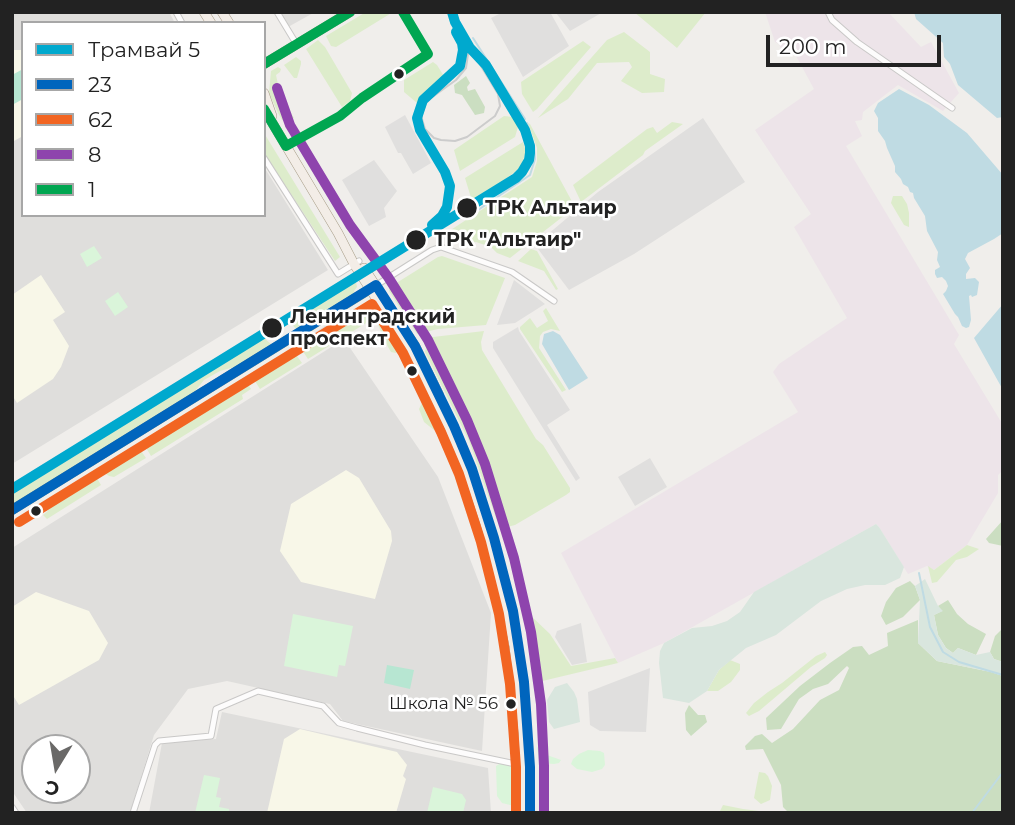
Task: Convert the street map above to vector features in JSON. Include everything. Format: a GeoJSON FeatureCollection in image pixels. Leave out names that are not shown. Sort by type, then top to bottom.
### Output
{"type":"FeatureCollection","features":[{"type":"Feature","properties":{"kind":"main road"},"geometry":{"type":"LineString","coordinates":[[266,98],[278,131]]}},
{"type":"Feature","properties":{"kind":"main road"},"geometry":{"type":"LineString","coordinates":[[266,112],[407,346],[449,428],[475,493],[499,578],[514,646],[527,766],[527,813]]}},
{"type":"Feature","properties":{"kind":"street"},"geometry":{"type":"LineString","coordinates":[[277,12],[297,45]]}},
{"type":"Feature","properties":{"kind":"street"},"geometry":{"type":"LineString","coordinates":[[266,63],[350,12]]}},
{"type":"Feature","properties":{"kind":"street"},"geometry":{"type":"LineString","coordinates":[[828,12],[832,20],[857,42],[952,108]]}},
{"type":"Feature","properties":{"kind":"street"},"geometry":{"type":"LineString","coordinates":[[266,161],[338,274],[356,263]]}},
{"type":"Feature","properties":{"kind":"street"},"geometry":{"type":"LineString","coordinates":[[12,510],[439,247],[506,269],[554,301]]}},
{"type":"Feature","properties":{"kind":"street"},"geometry":{"type":"LineString","coordinates":[[133,813],[155,745],[159,741],[211,736],[216,709],[258,691],[323,706],[340,723],[425,745],[527,766]]}},
{"type":"Feature","properties":{"kind":"street"},"geometry":{"type":"LineString","coordinates":[[12,807],[16,813]]}},
{"type":"Feature","properties":{"kind":"shaded area"},"geometry":{"type":"Polygon","coordinates":[[[12,12],[169,12],[174,21],[21,21],[21,217],[266,217],[266,170],[328,270],[12,464],[12,12]]]}},
{"type":"Feature","properties":{"kind":"shaded area"},"geometry":{"type":"Polygon","coordinates":[[[279,12],[315,12],[288,27],[279,12]]]}},
{"type":"Feature","properties":{"kind":"shaded area"},"geometry":{"type":"Polygon","coordinates":[[[503,12],[550,12],[569,46],[523,77],[491,18],[503,12]]]}},
{"type":"Feature","properties":{"kind":"shaded area"},"geometry":{"type":"Polygon","coordinates":[[[557,12],[603,12],[570,31],[557,12]]]}},
{"type":"Feature","properties":{"kind":"shaded area"},"geometry":{"type":"Polygon","coordinates":[[[765,12],[888,12],[921,47],[931,42],[959,93],[943,111],[898,85],[863,112],[862,120],[855,121],[862,136],[846,146],[959,335],[954,344],[1003,425],[1003,470],[998,475],[998,493],[967,545],[934,570],[927,566],[908,574],[876,524],[664,643],[618,663],[561,553],[798,412],[773,372],[779,364],[847,318],[794,227],[811,214],[755,130],[814,89],[795,54],[784,56],[779,44],[775,42],[765,12]]]}},
{"type":"Feature","properties":{"kind":"shaded area"},"geometry":{"type":"Polygon","coordinates":[[[12,50],[21,50],[21,137],[12,142],[12,50]]]}},
{"type":"Feature","properties":{"kind":"shaded area"},"geometry":{"type":"Polygon","coordinates":[[[405,115],[431,163],[413,174],[401,153],[398,153],[385,127],[405,115]]]}},
{"type":"Feature","properties":{"kind":"shaded area"},"geometry":{"type":"Polygon","coordinates":[[[703,118],[745,182],[634,254],[569,290],[535,245],[598,192],[703,118]]]}},
{"type":"Feature","properties":{"kind":"shaded area"},"geometry":{"type":"Polygon","coordinates":[[[374,160],[397,191],[384,208],[386,217],[369,226],[342,180],[374,160]]]}},
{"type":"Feature","properties":{"kind":"shaded area"},"geometry":{"type":"Polygon","coordinates":[[[41,275],[65,312],[53,320],[69,346],[53,379],[17,403],[12,395],[12,295],[41,275]]]}},
{"type":"Feature","properties":{"kind":"shaded area"},"geometry":{"type":"Polygon","coordinates":[[[514,280],[545,304],[515,323],[497,325],[514,280]]]}},
{"type":"Feature","properties":{"kind":"shaded area"},"geometry":{"type":"Polygon","coordinates":[[[331,322],[330,330],[298,351],[294,346],[331,322]]]}},
{"type":"Feature","properties":{"kind":"shaded area"},"geometry":{"type":"Polygon","coordinates":[[[518,327],[570,410],[547,425],[580,478],[576,481],[493,348],[493,342],[518,327]]]}},
{"type":"Feature","properties":{"kind":"shaded area"},"geometry":{"type":"Polygon","coordinates":[[[344,339],[438,477],[491,613],[482,751],[343,721],[330,704],[227,681],[188,689],[154,735],[130,813],[27,813],[12,791],[12,548],[344,339]]]}},
{"type":"Feature","properties":{"kind":"shaded area"},"geometry":{"type":"Polygon","coordinates":[[[650,458],[667,487],[635,506],[618,477],[650,458]]]}},
{"type":"Feature","properties":{"kind":"shaded area"},"geometry":{"type":"Polygon","coordinates":[[[346,470],[359,478],[391,531],[392,541],[375,599],[301,582],[280,551],[291,504],[346,470]]]}},
{"type":"Feature","properties":{"kind":"shaded area"},"geometry":{"type":"Polygon","coordinates":[[[876,524],[904,567],[900,578],[885,585],[847,589],[821,601],[776,635],[746,648],[719,670],[707,691],[689,703],[663,698],[659,663],[664,643],[692,628],[727,621],[740,612],[754,592],[876,524]]]}},
{"type":"Feature","properties":{"kind":"shaded area"},"geometry":{"type":"Polygon","coordinates":[[[925,579],[943,611],[934,615],[938,635],[946,648],[953,653],[958,648],[976,655],[990,652],[994,659],[1003,662],[1003,676],[937,661],[918,643],[920,600],[915,586],[925,579]]]}},
{"type":"Feature","properties":{"kind":"shaded area"},"geometry":{"type":"Polygon","coordinates":[[[36,592],[89,611],[108,643],[99,660],[19,705],[12,694],[12,607],[36,592]]]}},
{"type":"Feature","properties":{"kind":"shaded area"},"geometry":{"type":"Polygon","coordinates":[[[581,623],[587,662],[572,665],[555,637],[557,631],[581,623]]]}},
{"type":"Feature","properties":{"kind":"shaded area"},"geometry":{"type":"Polygon","coordinates":[[[650,668],[646,732],[600,731],[590,725],[588,692],[650,668]]]}},
{"type":"Feature","properties":{"kind":"shaded area"},"geometry":{"type":"Polygon","coordinates":[[[567,683],[577,699],[580,722],[554,729],[549,722],[547,700],[555,687],[567,683]]]}},
{"type":"Feature","properties":{"kind":"shaded area"},"geometry":{"type":"Polygon","coordinates":[[[222,712],[488,768],[491,813],[149,813],[162,743],[216,739],[222,712]]]}},
{"type":"Feature","properties":{"kind":"shaded area"},"geometry":{"type":"Polygon","coordinates":[[[300,729],[397,752],[407,765],[403,776],[406,779],[396,813],[267,813],[284,739],[300,729]]]}},
{"type":"Feature","properties":{"kind":"green space"},"geometry":{"type":"Polygon","coordinates":[[[366,12],[393,12],[336,47],[331,46],[326,36],[366,12]]]}},
{"type":"Feature","properties":{"kind":"green space"},"geometry":{"type":"Polygon","coordinates":[[[634,12],[706,12],[677,48],[634,12]]]}},
{"type":"Feature","properties":{"kind":"green space"},"geometry":{"type":"Polygon","coordinates":[[[624,32],[650,52],[650,74],[665,79],[664,92],[642,93],[621,81],[632,67],[629,62],[597,63],[568,99],[538,118],[607,40],[624,32]]]}},
{"type":"Feature","properties":{"kind":"green space"},"geometry":{"type":"Polygon","coordinates":[[[318,40],[325,47],[352,93],[350,101],[342,107],[306,49],[318,40]]]}},
{"type":"Feature","properties":{"kind":"green space"},"geometry":{"type":"Polygon","coordinates":[[[583,41],[591,47],[533,112],[522,94],[521,82],[583,41]]]}},
{"type":"Feature","properties":{"kind":"green space"},"geometry":{"type":"Polygon","coordinates":[[[296,57],[301,64],[297,78],[294,78],[284,65],[296,57]]]}},
{"type":"Feature","properties":{"kind":"green space"},"geometry":{"type":"Polygon","coordinates":[[[433,62],[445,78],[417,103],[404,92],[404,80],[433,62]]]}},
{"type":"Feature","properties":{"kind":"green space"},"geometry":{"type":"Polygon","coordinates":[[[278,67],[281,69],[276,75],[280,94],[294,118],[286,122],[282,120],[269,93],[271,71],[278,67]]]}},
{"type":"Feature","properties":{"kind":"green space"},"geometry":{"type":"Polygon","coordinates":[[[21,70],[21,100],[12,105],[12,75],[21,70]]]}},
{"type":"Feature","properties":{"kind":"green space"},"geometry":{"type":"Polygon","coordinates":[[[466,76],[470,83],[468,91],[475,89],[485,107],[484,113],[475,115],[462,95],[455,93],[454,85],[466,76]]]}},
{"type":"Feature","properties":{"kind":"green space"},"geometry":{"type":"Polygon","coordinates":[[[504,116],[513,117],[518,127],[515,137],[460,171],[454,150],[504,116]]]}},
{"type":"Feature","properties":{"kind":"green space"},"geometry":{"type":"Polygon","coordinates":[[[672,122],[683,124],[581,202],[573,185],[647,129],[653,127],[657,133],[672,122]]]}},
{"type":"Feature","properties":{"kind":"green space"},"geometry":{"type":"Polygon","coordinates":[[[528,123],[575,207],[510,258],[497,253],[491,247],[476,242],[467,244],[443,235],[532,177],[537,161],[537,148],[528,123]]]}},
{"type":"Feature","properties":{"kind":"green space"},"geometry":{"type":"Polygon","coordinates":[[[266,136],[340,257],[335,261],[266,156],[266,136]]]}},
{"type":"Feature","properties":{"kind":"green space"},"geometry":{"type":"Polygon","coordinates":[[[523,142],[526,151],[521,167],[472,201],[465,178],[523,142]]]}},
{"type":"Feature","properties":{"kind":"green space"},"geometry":{"type":"Polygon","coordinates":[[[893,196],[902,196],[907,204],[909,227],[904,225],[891,203],[893,196]]]}},
{"type":"Feature","properties":{"kind":"green space"},"geometry":{"type":"Polygon","coordinates":[[[94,246],[102,258],[87,267],[80,254],[94,246]]]}},
{"type":"Feature","properties":{"kind":"green space"},"geometry":{"type":"Polygon","coordinates":[[[531,249],[537,251],[558,289],[556,290],[544,271],[518,261],[531,249]]]}},
{"type":"Feature","properties":{"kind":"green space"},"geometry":{"type":"Polygon","coordinates":[[[442,256],[505,278],[486,325],[438,329],[417,334],[389,291],[390,287],[442,256]]]}},
{"type":"Feature","properties":{"kind":"green space"},"geometry":{"type":"Polygon","coordinates":[[[356,282],[355,294],[296,329],[289,321],[356,282]]]}},
{"type":"Feature","properties":{"kind":"green space"},"geometry":{"type":"Polygon","coordinates":[[[118,292],[128,307],[115,316],[105,301],[118,292]]]}},
{"type":"Feature","properties":{"kind":"green space"},"geometry":{"type":"Polygon","coordinates":[[[367,302],[370,307],[377,303],[384,312],[308,359],[302,350],[335,330],[337,321],[367,302]]]}},
{"type":"Feature","properties":{"kind":"green space"},"geometry":{"type":"Polygon","coordinates":[[[546,308],[560,331],[551,329],[543,332],[539,348],[566,390],[562,392],[520,329],[530,318],[537,328],[548,321],[543,311],[546,308]]]}},
{"type":"Feature","properties":{"kind":"green space"},"geometry":{"type":"Polygon","coordinates":[[[378,324],[384,324],[396,342],[396,353],[391,352],[378,324]]]}},
{"type":"Feature","properties":{"kind":"green space"},"geometry":{"type":"Polygon","coordinates":[[[484,331],[482,350],[536,439],[543,445],[570,488],[566,495],[507,527],[501,526],[497,521],[469,441],[425,352],[424,344],[426,339],[433,337],[484,331]]]}},
{"type":"Feature","properties":{"kind":"green space"},"geometry":{"type":"Polygon","coordinates":[[[263,337],[271,344],[269,346],[238,366],[220,371],[204,380],[192,395],[12,506],[12,492],[263,337]]]}},
{"type":"Feature","properties":{"kind":"green space"},"geometry":{"type":"Polygon","coordinates":[[[292,349],[302,363],[260,389],[253,374],[269,370],[292,349]]]}},
{"type":"Feature","properties":{"kind":"green space"},"geometry":{"type":"Polygon","coordinates":[[[241,379],[245,380],[251,389],[242,395],[243,399],[151,456],[145,446],[148,437],[241,379]]]}},
{"type":"Feature","properties":{"kind":"green space"},"geometry":{"type":"Polygon","coordinates":[[[423,401],[428,405],[438,428],[434,430],[424,422],[419,409],[423,401]]]}},
{"type":"Feature","properties":{"kind":"green space"},"geometry":{"type":"Polygon","coordinates":[[[133,447],[139,448],[146,458],[114,477],[106,474],[104,469],[107,462],[133,447]]]}},
{"type":"Feature","properties":{"kind":"green space"},"geometry":{"type":"Polygon","coordinates":[[[94,473],[101,485],[47,519],[43,515],[48,511],[45,507],[56,494],[94,473]]]}},
{"type":"Feature","properties":{"kind":"green space"},"geometry":{"type":"Polygon","coordinates":[[[1003,520],[1003,546],[989,543],[986,539],[1003,520]]]}},
{"type":"Feature","properties":{"kind":"green space"},"geometry":{"type":"Polygon","coordinates":[[[967,545],[979,549],[956,560],[937,582],[932,583],[928,566],[934,570],[967,545]]]}},
{"type":"Feature","properties":{"kind":"green space"},"geometry":{"type":"Polygon","coordinates":[[[910,581],[920,600],[903,617],[886,625],[881,616],[886,602],[896,588],[910,581]]]}},
{"type":"Feature","properties":{"kind":"green space"},"geometry":{"type":"Polygon","coordinates":[[[948,600],[968,624],[986,634],[976,655],[958,648],[953,653],[946,648],[938,635],[934,615],[942,611],[938,606],[948,600]]]}},
{"type":"Feature","properties":{"kind":"green space"},"geometry":{"type":"Polygon","coordinates":[[[528,613],[550,634],[571,666],[615,658],[618,663],[534,683],[524,620],[525,614],[528,613]]]}},
{"type":"Feature","properties":{"kind":"green space"},"geometry":{"type":"Polygon","coordinates":[[[293,614],[353,626],[345,666],[339,665],[337,677],[284,666],[293,614]]]}},
{"type":"Feature","properties":{"kind":"green space"},"geometry":{"type":"Polygon","coordinates":[[[918,620],[918,643],[937,661],[1003,676],[1003,813],[789,813],[783,807],[781,785],[763,749],[746,750],[745,746],[755,736],[762,734],[772,743],[793,729],[820,700],[839,690],[849,668],[847,666],[828,684],[813,689],[799,699],[781,729],[767,730],[766,718],[800,686],[830,663],[853,647],[862,646],[869,655],[888,646],[887,633],[918,620]]]}},
{"type":"Feature","properties":{"kind":"green space"},"geometry":{"type":"Polygon","coordinates":[[[1003,628],[1003,662],[994,659],[990,652],[995,636],[1003,628]]]}},
{"type":"Feature","properties":{"kind":"green space"},"geometry":{"type":"Polygon","coordinates":[[[825,652],[825,658],[759,711],[749,716],[746,713],[768,692],[825,652]]]}},
{"type":"Feature","properties":{"kind":"green space"},"geometry":{"type":"Polygon","coordinates":[[[730,660],[740,664],[740,670],[731,682],[718,691],[707,691],[719,670],[730,660]]]}},
{"type":"Feature","properties":{"kind":"green space"},"geometry":{"type":"Polygon","coordinates":[[[387,665],[414,670],[410,689],[384,683],[387,665]]]}},
{"type":"Feature","properties":{"kind":"green space"},"geometry":{"type":"Polygon","coordinates":[[[689,705],[698,715],[705,715],[707,722],[691,736],[686,730],[685,713],[689,705]]]}},
{"type":"Feature","properties":{"kind":"green space"},"geometry":{"type":"Polygon","coordinates":[[[537,747],[547,755],[561,760],[554,764],[542,763],[537,747]]]}},
{"type":"Feature","properties":{"kind":"green space"},"geometry":{"type":"Polygon","coordinates":[[[588,750],[604,753],[605,765],[602,769],[592,772],[577,769],[571,764],[579,754],[588,750]]]}},
{"type":"Feature","properties":{"kind":"green space"},"geometry":{"type":"Polygon","coordinates":[[[501,763],[514,766],[518,770],[514,806],[502,803],[497,796],[496,766],[501,763]]]}},
{"type":"Feature","properties":{"kind":"green space"},"geometry":{"type":"Polygon","coordinates":[[[759,772],[768,776],[772,786],[770,800],[761,804],[754,798],[759,772]]]}},
{"type":"Feature","properties":{"kind":"green space"},"geometry":{"type":"Polygon","coordinates":[[[204,775],[220,778],[216,797],[221,798],[219,807],[229,809],[229,813],[195,813],[204,775]]]}},
{"type":"Feature","properties":{"kind":"green space"},"geometry":{"type":"Polygon","coordinates":[[[433,787],[462,794],[466,800],[463,813],[427,813],[433,787]]]}},
{"type":"Feature","properties":{"kind":"green space"},"geometry":{"type":"Polygon","coordinates":[[[723,805],[743,809],[775,813],[719,813],[723,805]]]}},
{"type":"Feature","properties":{"kind":"water"},"geometry":{"type":"Polygon","coordinates":[[[914,12],[1003,12],[1003,117],[997,118],[958,85],[950,64],[944,57],[943,43],[916,19],[914,12]]]}},
{"type":"Feature","properties":{"kind":"water"},"geometry":{"type":"Polygon","coordinates":[[[899,89],[929,105],[967,133],[1003,175],[1003,233],[968,253],[965,259],[970,268],[966,279],[975,278],[979,282],[977,295],[969,296],[971,320],[966,328],[962,326],[943,294],[948,286],[946,281],[942,277],[937,278],[935,274],[935,270],[940,267],[938,252],[927,231],[925,216],[913,193],[895,172],[885,141],[878,131],[878,118],[874,111],[878,103],[899,89]]]}},
{"type":"Feature","properties":{"kind":"water"},"geometry":{"type":"Polygon","coordinates":[[[1003,304],[1003,390],[974,338],[1003,304]]]}},
{"type":"Feature","properties":{"kind":"water"},"geometry":{"type":"Polygon","coordinates":[[[553,331],[560,335],[588,378],[569,390],[542,344],[544,334],[553,331]]]}},
{"type":"Feature","properties":{"kind":"waterway"},"geometry":{"type":"LineString","coordinates":[[473,38],[525,119]]}},
{"type":"Feature","properties":{"kind":"waterway"},"geometry":{"type":"LineString","coordinates":[[478,210],[530,175],[535,159],[527,123]]}},
{"type":"Feature","properties":{"kind":"waterway"},"geometry":{"type":"LineString","coordinates":[[919,573],[930,627],[943,652],[959,662],[1003,675]]}},
{"type":"Feature","properties":{"kind":"waterway"},"geometry":{"type":"LineString","coordinates":[[972,813],[1003,772]]}},
{"type":"Feature","properties":{"kind":"tram line","name":"5"},"geometry":{"type":"LineString","coordinates":[[12,489],[522,172],[530,153],[525,130],[486,65],[470,48],[452,12]]}},
{"type":"Feature","properties":{"kind":"tram line","name":"5"},"geometry":{"type":"LineString","coordinates":[[432,225],[447,207],[450,186],[445,172],[420,130],[417,118],[423,100],[460,66],[463,50],[456,32]]}},
{"type":"Feature","properties":{"kind":"tram line"},"geometry":{"type":"LineString","coordinates":[[459,36],[468,54],[466,68],[456,80],[426,103],[422,114],[425,129],[434,138],[455,141],[467,137],[495,116],[500,106],[498,94],[470,48]]}},
{"type":"Feature","properties":{"kind":"transit line","name":"1"},"geometry":{"type":"LineString","coordinates":[[266,63],[350,12]]}},
{"type":"Feature","properties":{"kind":"transit line","name":"1"},"geometry":{"type":"LineString","coordinates":[[266,112],[286,146],[340,116],[428,54],[403,12]]}},
{"type":"Feature","properties":{"kind":"transit line","name":"8"},"geometry":{"type":"LineString","coordinates":[[277,88],[290,125],[350,225],[388,277],[428,340],[485,464],[514,558],[531,632],[541,704],[544,813]]}},
{"type":"Feature","properties":{"kind":"transit line","name":"23"},"geometry":{"type":"LineString","coordinates":[[12,510],[376,285],[415,346],[454,426],[472,469],[494,538],[513,611],[524,682],[530,767],[530,813]]}},
{"type":"Feature","properties":{"kind":"transit line","name":"62"},"geometry":{"type":"LineString","coordinates":[[19,522],[372,304],[403,353],[441,432],[459,474],[481,542],[499,614],[510,684],[516,767],[516,813]]}},
{"type":"Feature","properties":{"kind":"place","name":"ТРК Альтаир"},"geometry":{"type":"Point","coordinates":[467,208]}},
{"type":"Feature","properties":{"kind":"place","name":"ТРК \"Альтаир\""},"geometry":{"type":"Point","coordinates":[416,240]}},
{"type":"Feature","properties":{"kind":"place","name":"Ленинградский проспект"},"geometry":{"type":"Point","coordinates":[272,328]}},
{"type":"Feature","properties":{"kind":"place","name":"Школа № 56"},"geometry":{"type":"Point","coordinates":[511,704]}}]}
